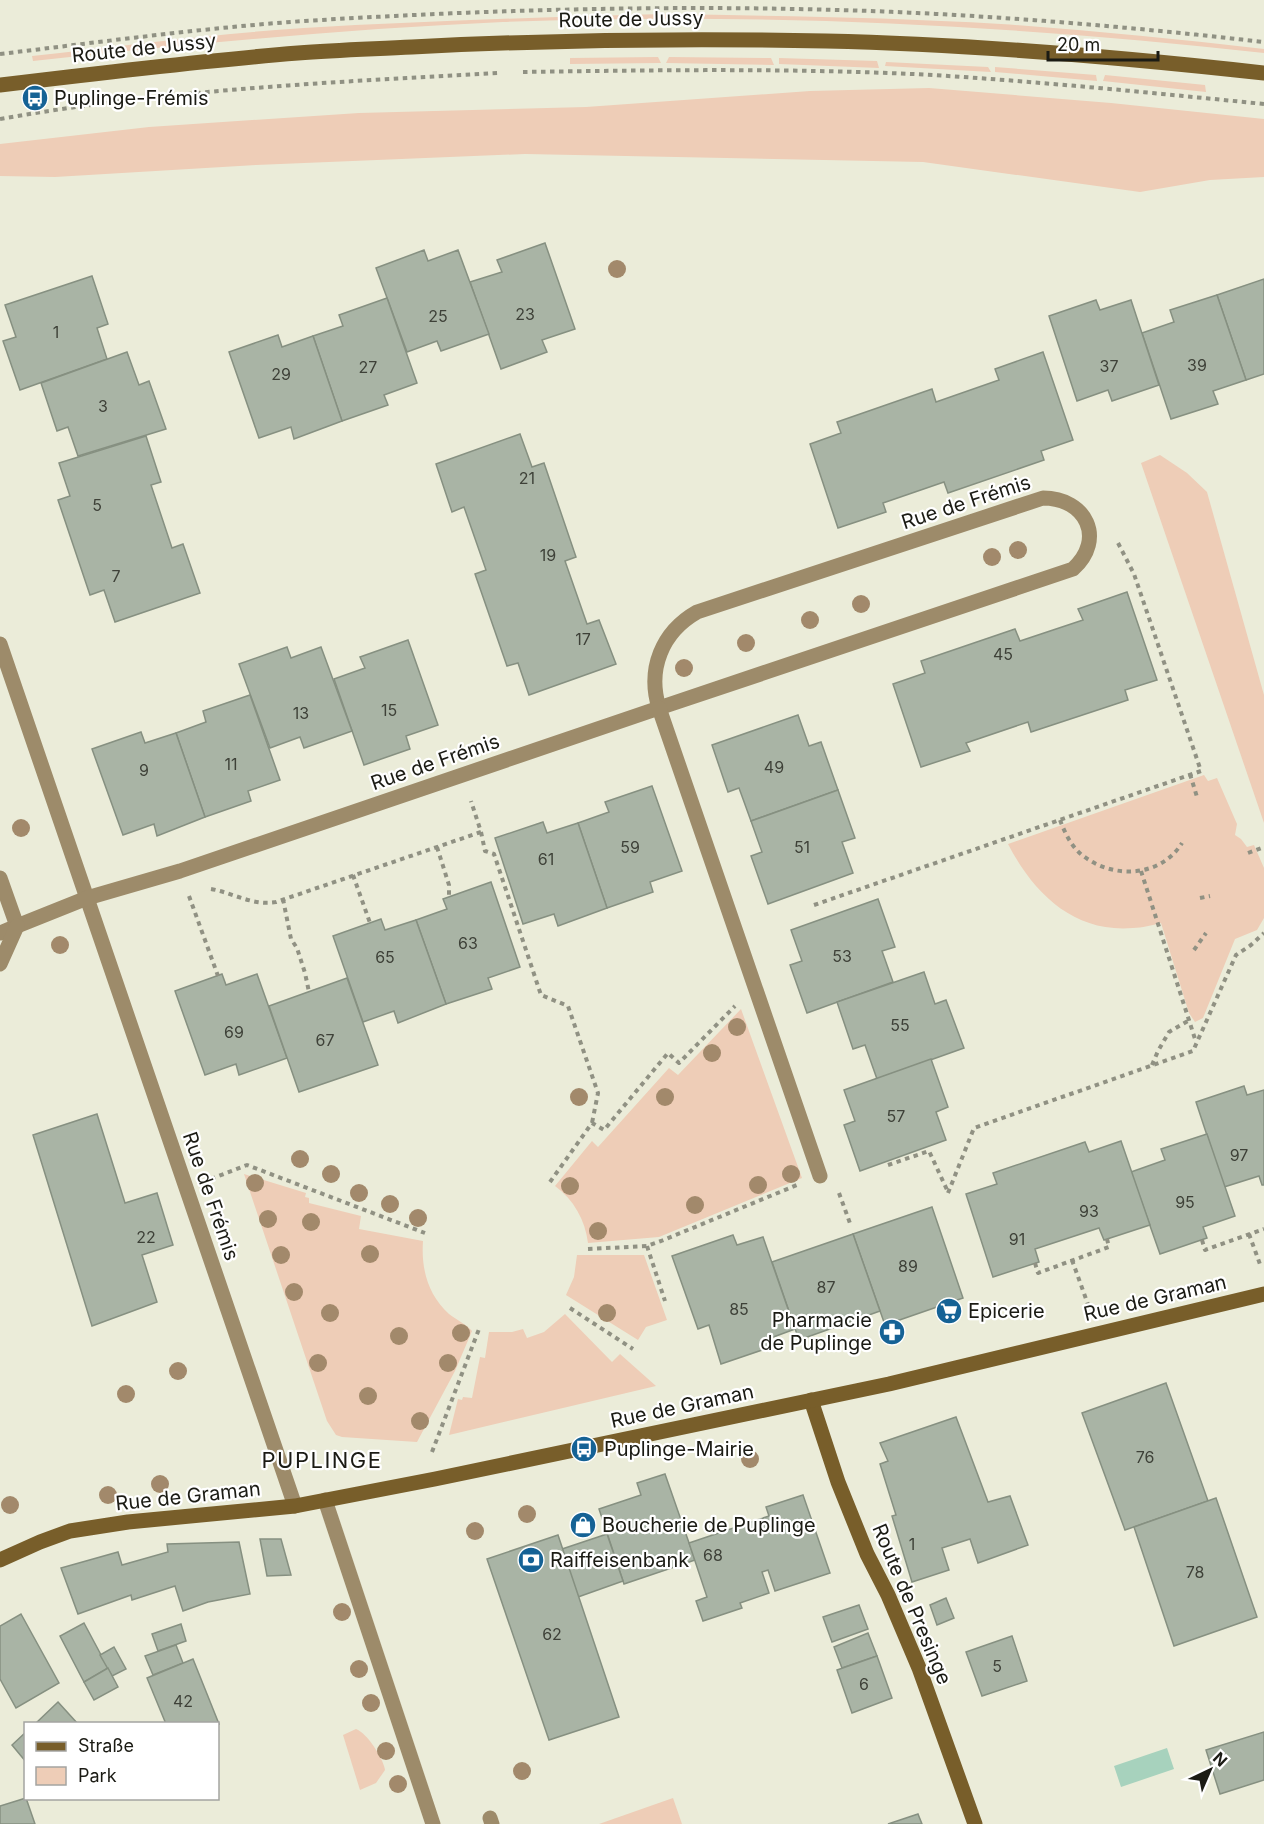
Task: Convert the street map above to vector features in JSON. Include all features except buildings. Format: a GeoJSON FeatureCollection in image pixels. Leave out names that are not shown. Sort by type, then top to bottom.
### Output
{"type":"FeatureCollection","features":[{"type":"Feature","properties":{"kind":"street","name":"Route de Jussy"},"geometry":{"type":"LineString","coordinates":[[0,85],[164,65],[301,53],[499,42],[663,39],[829,41],[994,48],[1264,73]]}},
{"type":"Feature","properties":{"kind":"street","name":"Rue de Frémis"},"geometry":{"type":"LineString","coordinates":[[0,933],[87,898],[180,871],[659,708],[1065,573],[1073,569],[1086,555],[1090,537],[1088,528],[1078,510],[1069,503],[1056,498],[1043,498],[698,612],[684,620],[673,631],[665,643],[658,662],[654,678],[654,692],[659,708],[820,1176]]}},
{"type":"Feature","properties":{"kind":"street","name":"Rue de Frémis"},"geometry":{"type":"LineString","coordinates":[[0,644],[295,1506]]}},
{"type":"Feature","properties":{"kind":"street"},"geometry":{"type":"LineString","coordinates":[[0,878],[17,926],[0,964]]}},
{"type":"Feature","properties":{"kind":"street","name":"Rue de Graman"},"geometry":{"type":"LineString","coordinates":[[0,1560],[40,1542],[96,1526],[295,1506],[584,1449],[888,1384],[1264,1294]]}},
{"type":"Feature","properties":{"kind":"street","name":"Route de Presinge"},"geometry":{"type":"LineString","coordinates":[[811,1400],[838,1482],[867,1554],[888,1595],[919,1668],[975,1824]]}},
{"type":"Feature","properties":{"kind":"street"},"geometry":{"type":"LineString","coordinates":[[325,1500],[433,1824]]}},
{"type":"Feature","properties":{"kind":"path"},"geometry":{"type":"LineString","coordinates":[[522,72],[792,70],[932,75],[1111,88],[1264,104]]}},
{"type":"Feature","properties":{"kind":"path"},"geometry":{"type":"LineString","coordinates":[[0,119],[161,96],[335,81],[499,73]]}},
{"type":"Feature","properties":{"kind":"path"},"geometry":{"type":"LineString","coordinates":[[814,905],[1201,771],[1134,574],[1107,522],[1088,528]]}},
{"type":"Feature","properties":{"kind":"path"},"geometry":{"type":"LineString","coordinates":[[463,774],[485,851],[494,854],[541,995],[568,1006],[598,1093],[592,1123],[550,1182]]}},
{"type":"Feature","properties":{"kind":"path"},"geometry":{"type":"LineString","coordinates":[[1190,774],[1197,797]]}},
{"type":"Feature","properties":{"kind":"path"},"geometry":{"type":"LineString","coordinates":[[1060,820],[1070,841],[1082,855],[1096,864],[1121,872],[1141,871],[1152,867],[1171,856],[1182,843]]}},
{"type":"Feature","properties":{"kind":"path"},"geometry":{"type":"LineString","coordinates":[[204,889],[213,889],[264,904],[481,832]]}},
{"type":"Feature","properties":{"kind":"path"},"geometry":{"type":"LineString","coordinates":[[437,847],[449,896]]}},
{"type":"Feature","properties":{"kind":"path"},"geometry":{"type":"LineString","coordinates":[[1248,853],[1264,847]]}},
{"type":"Feature","properties":{"kind":"path"},"geometry":{"type":"LineString","coordinates":[[1141,871],[1196,1043]]}},
{"type":"Feature","properties":{"kind":"path"},"geometry":{"type":"LineString","coordinates":[[352,875],[370,923]]}},
{"type":"Feature","properties":{"kind":"path"},"geometry":{"type":"LineString","coordinates":[[195,890],[188,893],[218,976]]}},
{"type":"Feature","properties":{"kind":"path"},"geometry":{"type":"LineString","coordinates":[[1200,898],[1210,896]]}},
{"type":"Feature","properties":{"kind":"path"},"geometry":{"type":"LineString","coordinates":[[283,899],[291,939],[297,948],[309,992]]}},
{"type":"Feature","properties":{"kind":"path"},"geometry":{"type":"LineString","coordinates":[[1194,950],[1206,933]]}},
{"type":"Feature","properties":{"kind":"path"},"geometry":{"type":"LineString","coordinates":[[888,1165],[930,1151],[948,1192],[974,1128],[1193,1052],[1236,955],[1264,933]]}},
{"type":"Feature","properties":{"kind":"path"},"geometry":{"type":"LineString","coordinates":[[592,1123],[604,1130],[668,1053],[679,1063],[754,986]]}},
{"type":"Feature","properties":{"kind":"path"},"geometry":{"type":"LineString","coordinates":[[1152,1066],[1169,1032],[1188,1021]]}},
{"type":"Feature","properties":{"kind":"path"},"geometry":{"type":"LineString","coordinates":[[209,1179],[248,1165],[425,1233]]}},
{"type":"Feature","properties":{"kind":"path"},"geometry":{"type":"LineString","coordinates":[[588,1249],[647,1246],[830,1172],[851,1226]]}},
{"type":"Feature","properties":{"kind":"path"},"geometry":{"type":"LineString","coordinates":[[1202,1240],[1205,1250],[1264,1229]]}},
{"type":"Feature","properties":{"kind":"path"},"geometry":{"type":"LineString","coordinates":[[1249,1234],[1264,1277]]}},
{"type":"Feature","properties":{"kind":"path"},"geometry":{"type":"LineString","coordinates":[[1035,1263],[1038,1272],[1109,1246],[1107,1239]]}},
{"type":"Feature","properties":{"kind":"path"},"geometry":{"type":"LineString","coordinates":[[647,1246],[665,1301]]}},
{"type":"Feature","properties":{"kind":"path"},"geometry":{"type":"LineString","coordinates":[[1071,1260],[1098,1333]]}},
{"type":"Feature","properties":{"kind":"path"},"geometry":{"type":"LineString","coordinates":[[570,1308],[633,1349]]}},
{"type":"Feature","properties":{"kind":"path"},"geometry":{"type":"LineString","coordinates":[[432,1453],[479,1329]]}},
{"type":"Feature","properties":{"kind":"green space"},"geometry":{"type":"Polygon","coordinates":[[[664,14],[875,18],[1001,24],[1231,45],[1264,49],[1264,53],[1074,35],[884,23],[598,19],[385,29],[33,61],[32,56],[304,28],[664,14]]]}},
{"type":"Feature","properties":{"kind":"green space"},"geometry":{"type":"Polygon","coordinates":[[[658,57],[661,63],[570,64],[570,58],[658,57]]]}},
{"type":"Feature","properties":{"kind":"green space"},"geometry":{"type":"Polygon","coordinates":[[[669,57],[771,58],[774,65],[666,63],[669,57]]]}},
{"type":"Feature","properties":{"kind":"green space"},"geometry":{"type":"Polygon","coordinates":[[[779,58],[877,61],[879,68],[779,64],[779,58]]]}},
{"type":"Feature","properties":{"kind":"green space"},"geometry":{"type":"Polygon","coordinates":[[[886,62],[988,67],[991,72],[885,66],[886,62]]]}},
{"type":"Feature","properties":{"kind":"green space"},"geometry":{"type":"Polygon","coordinates":[[[995,67],[1096,75],[1097,81],[995,72],[995,67]]]}},
{"type":"Feature","properties":{"kind":"green space"},"geometry":{"type":"Polygon","coordinates":[[[1105,75],[1205,85],[1206,92],[1103,81],[1105,75]]]}},
{"type":"Feature","properties":{"kind":"green space"},"geometry":{"type":"Polygon","coordinates":[[[929,88],[1111,103],[1264,119],[1264,177],[1210,180],[1140,192],[923,162],[525,154],[256,165],[55,177],[0,176],[0,144],[149,127],[359,113],[586,107],[810,91],[929,88]]]}},
{"type":"Feature","properties":{"kind":"green space"},"geometry":{"type":"Polygon","coordinates":[[[1160,455],[1187,473],[1207,492],[1264,695],[1264,823],[1141,463],[1160,455]]]}},
{"type":"Feature","properties":{"kind":"green space"},"geometry":{"type":"Polygon","coordinates":[[[1204,775],[1208,781],[1217,778],[1237,824],[1235,835],[1247,847],[1254,845],[1264,868],[1264,918],[1257,930],[1235,939],[1203,1018],[1195,1022],[1189,1013],[1161,923],[1136,928],[1112,928],[1074,917],[1043,894],[1018,862],[1008,844],[1204,775]]]}},
{"type":"Feature","properties":{"kind":"green space"},"geometry":{"type":"Polygon","coordinates":[[[741,1009],[802,1178],[659,1237],[588,1243],[578,1211],[555,1186],[592,1141],[598,1147],[669,1068],[678,1075],[741,1009]]]}},
{"type":"Feature","properties":{"kind":"green space"},"geometry":{"type":"Polygon","coordinates":[[[244,1174],[306,1193],[305,1197],[309,1198],[309,1203],[361,1216],[359,1229],[423,1241],[423,1262],[431,1290],[449,1314],[472,1331],[455,1371],[417,1442],[336,1435],[327,1421],[244,1174]]]}},
{"type":"Feature","properties":{"kind":"green space"},"geometry":{"type":"Polygon","coordinates":[[[577,1255],[644,1255],[667,1320],[646,1327],[638,1340],[566,1295],[574,1277],[577,1255]]]}},
{"type":"Feature","properties":{"kind":"green space"},"geometry":{"type":"Polygon","coordinates":[[[565,1314],[612,1362],[620,1354],[656,1386],[449,1435],[458,1399],[472,1398],[480,1357],[485,1358],[489,1332],[512,1332],[523,1329],[527,1338],[544,1332],[565,1314]]]}},
{"type":"Feature","properties":{"kind":"green space"},"geometry":{"type":"Polygon","coordinates":[[[356,1729],[365,1735],[374,1747],[385,1770],[376,1783],[360,1790],[343,1735],[356,1729]]]}},
{"type":"Feature","properties":{"kind":"green space"},"geometry":{"type":"Polygon","coordinates":[[[673,1798],[682,1824],[599,1824],[673,1798]]]}},
{"type":"Feature","properties":{"kind":"shaded area"},"geometry":{"type":"Polygon","coordinates":[[[1167,1748],[1174,1769],[1121,1787],[1114,1766],[1167,1748]]]}},
{"type":"Feature","properties":{"kind":"place","name":"Puplinge-Frémis"},"geometry":{"type":"Point","coordinates":[35,98]}},
{"type":"Feature","properties":{"kind":"place","name":"Epicerie"},"geometry":{"type":"Point","coordinates":[949,1311]}},
{"type":"Feature","properties":{"kind":"place","name":"Pharmacie de Puplinge"},"geometry":{"type":"Point","coordinates":[892,1332]}},
{"type":"Feature","properties":{"kind":"place","name":"Puplinge-Mairie"},"geometry":{"type":"Point","coordinates":[584,1449]}},
{"type":"Feature","properties":{"kind":"place","name":"Boucherie de Puplinge"},"geometry":{"type":"Point","coordinates":[583,1525]}},
{"type":"Feature","properties":{"kind":"place","name":"Raiffeisenbank"},"geometry":{"type":"Point","coordinates":[531,1560]}},
{"type":"Feature","properties":{"kind":"district","name":"PUPLINGE"},"geometry":{"type":"Point","coordinates":[322,1460]}}]}
